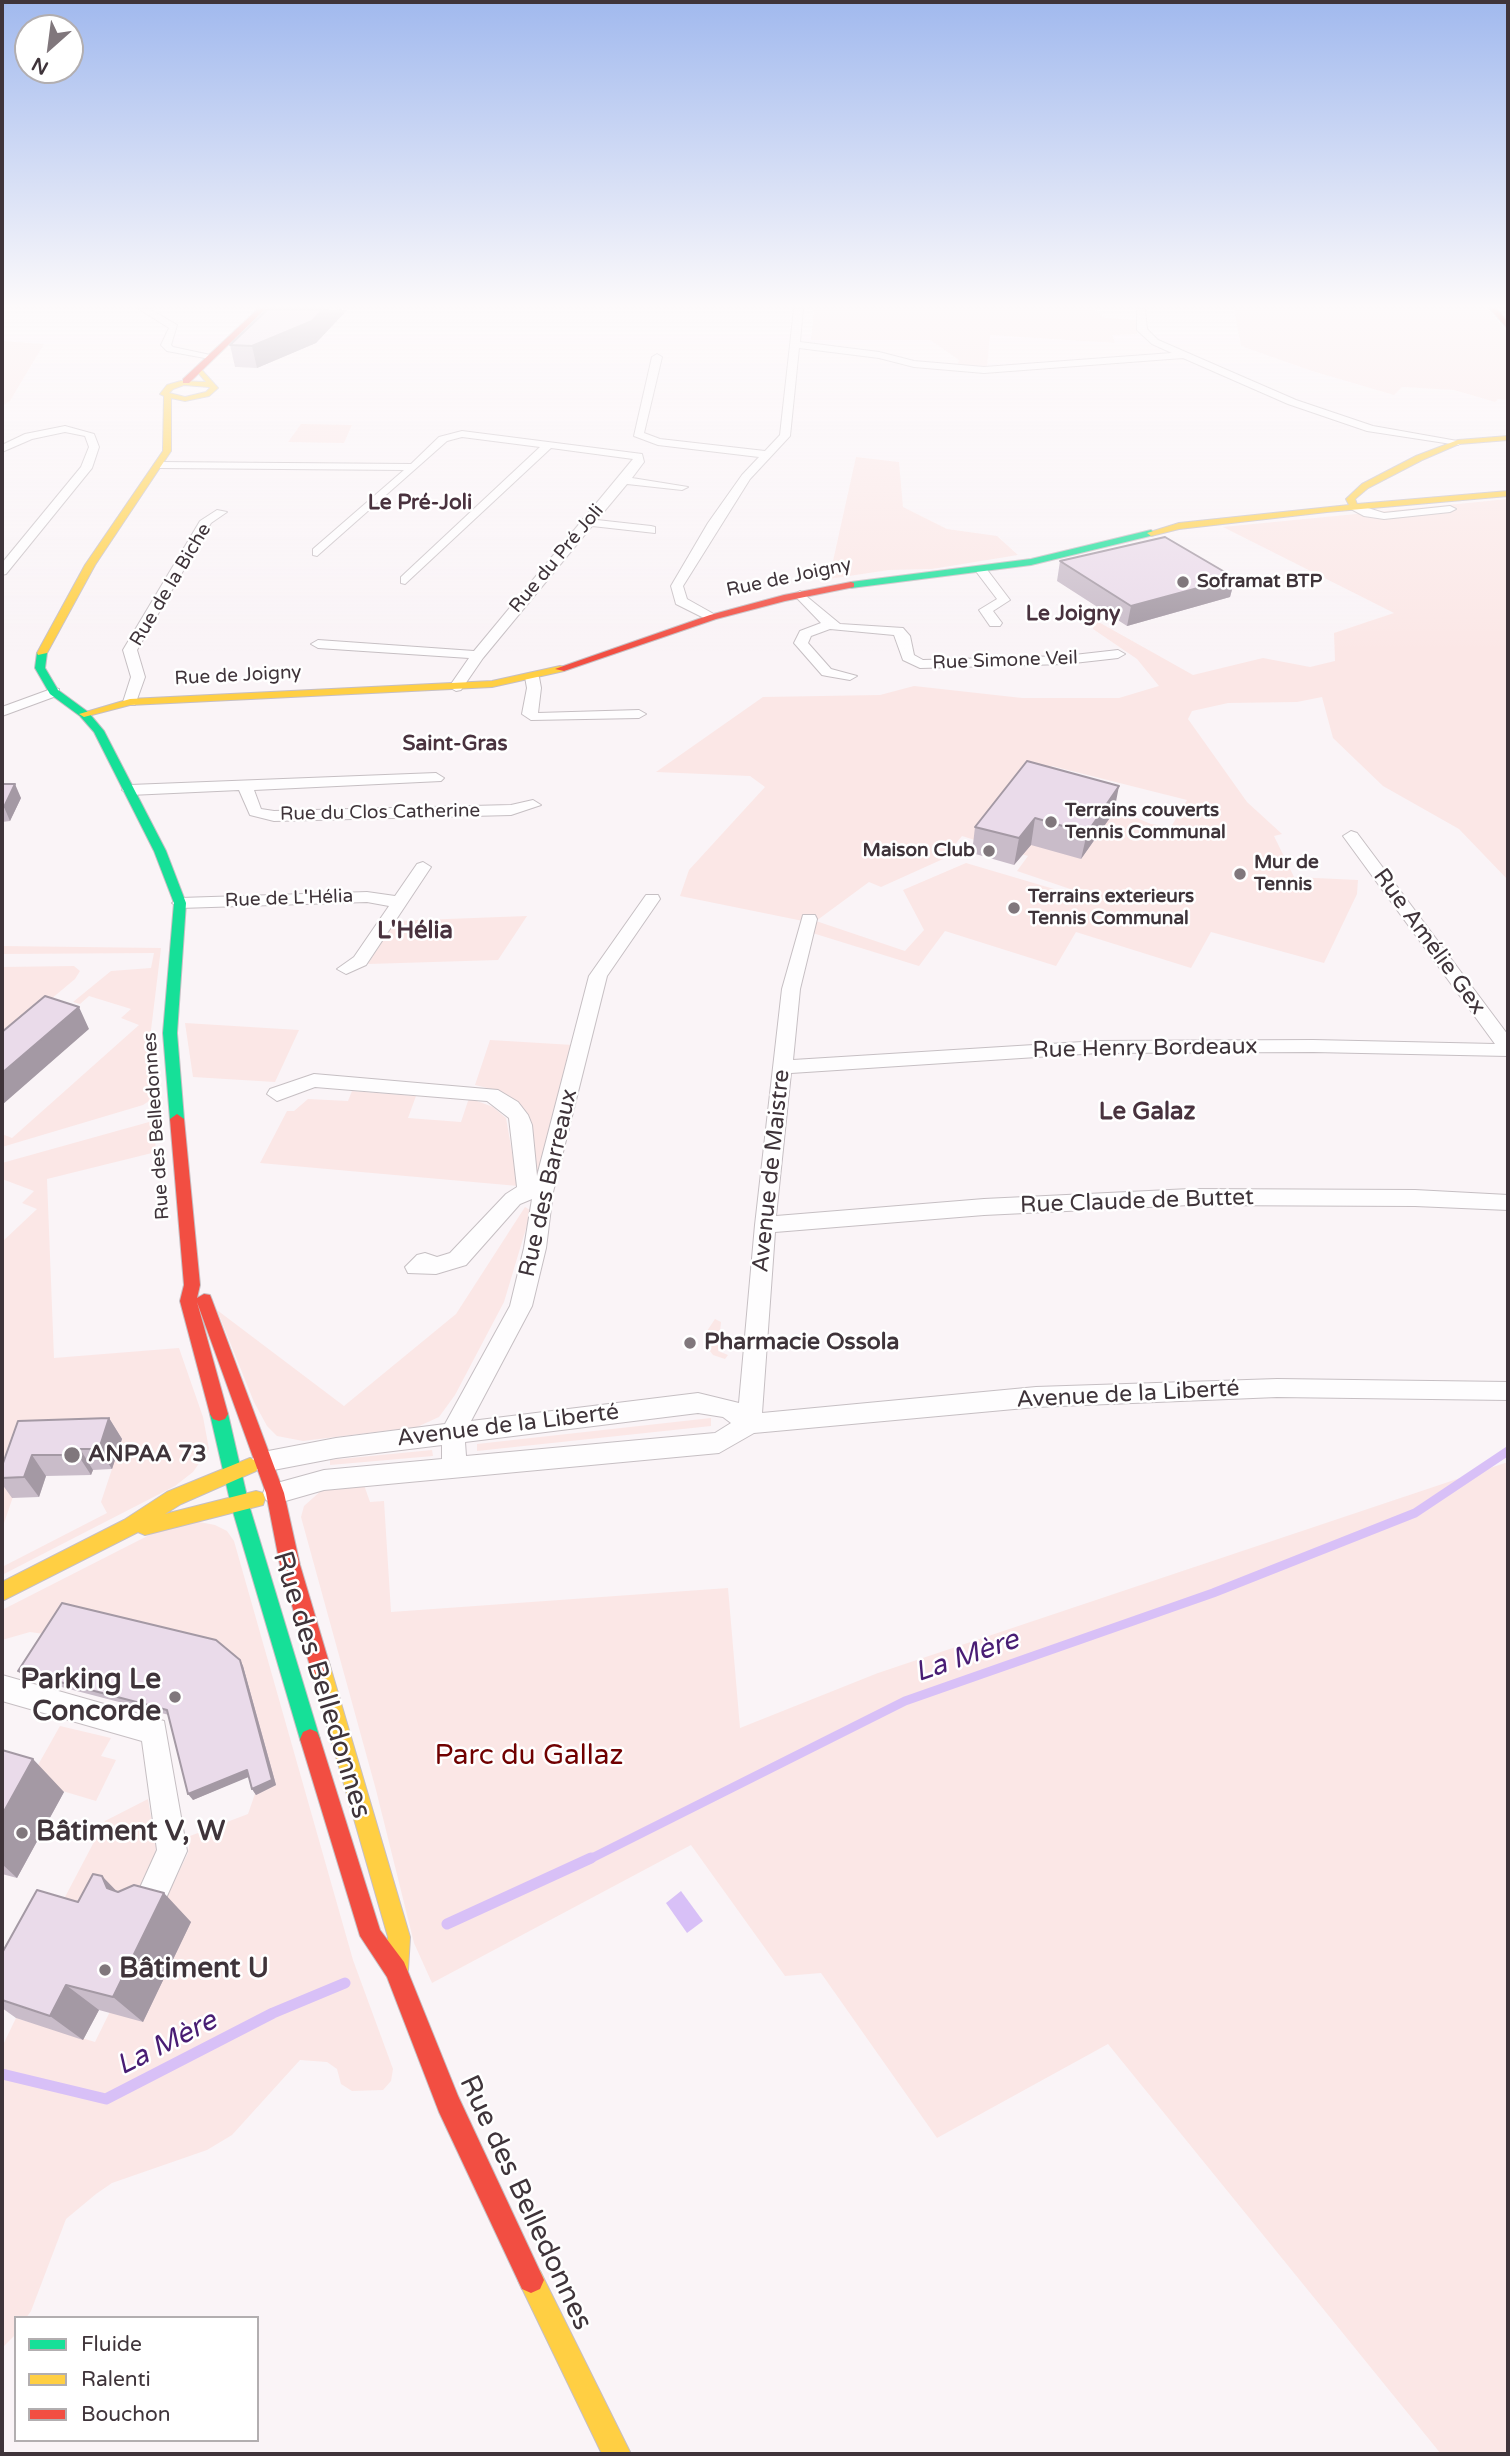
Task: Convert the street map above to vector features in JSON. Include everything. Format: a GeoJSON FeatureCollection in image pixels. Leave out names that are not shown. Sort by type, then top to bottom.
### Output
{"type":"FeatureCollection","features":[{"type":"Feature","properties":{"kind":"main road"},"geometry":{"type":"LineString","coordinates":[[54,692],[40,668],[43,648],[122,515],[160,465],[167,451],[166,424]]}},
{"type":"Feature","properties":{"kind":"main road"},"geometry":{"type":"LineString","coordinates":[[1354,507],[1350,499],[1365,486],[1458,442],[1508,438]]}},
{"type":"Feature","properties":{"kind":"main road","name":"Rue de Joigny"},"geometry":{"type":"LineString","coordinates":[[84,714],[130,702],[456,687],[531,677],[713,617],[800,595],[864,583],[1031,562],[1179,526],[1508,494]]}},
{"type":"Feature","properties":{"kind":"main road","name":"Rue des Belledonnes"},"geometry":{"type":"LineString","coordinates":[[54,692],[84,714],[99,731],[160,851],[180,903],[170,1033],[192,1285],[188,1301],[191,1321],[240,1505],[352,1881],[371,1936],[396,1970],[454,2116],[578,2380],[617,2454]]}},
{"type":"Feature","properties":{"kind":"main road","name":"Rue des Belledonnes"},"geometry":{"type":"LineString","coordinates":[[192,1285],[205,1301],[275,1493],[290,1564],[399,1937],[396,1970]]}},
{"type":"Feature","properties":{"kind":"main road"},"geometry":{"type":"LineString","coordinates":[[2,1592],[131,1526],[174,1498],[263,1462]]}},
{"type":"Feature","properties":{"kind":"main road"},"geometry":{"type":"LineString","coordinates":[[131,1526],[143,1528],[240,1505],[275,1493]]}},
{"type":"Feature","properties":{"kind":"street"},"geometry":{"type":"LineString","coordinates":[[640,424],[638,433],[657,442],[769,455]]}},
{"type":"Feature","properties":{"kind":"street"},"geometry":{"type":"LineString","coordinates":[[713,617],[681,601],[677,586],[738,489],[785,436],[786,424]]}},
{"type":"Feature","properties":{"kind":"street"},"geometry":{"type":"LineString","coordinates":[[1350,424],[1458,442]]}},
{"type":"Feature","properties":{"kind":"street"},"geometry":{"type":"LineString","coordinates":[[2,449],[29,436],[65,429],[89,434],[94,447],[86,468],[34,528],[2,571]]}},
{"type":"Feature","properties":{"kind":"street","name":"Rue du Pré Joli"},"geometry":{"type":"LineString","coordinates":[[317,552],[451,434],[638,456],[639,462],[478,655],[456,687]]}},
{"type":"Feature","properties":{"kind":"street"},"geometry":{"type":"LineString","coordinates":[[405,580],[549,444]]}},
{"type":"Feature","properties":{"kind":"street"},"geometry":{"type":"LineString","coordinates":[[160,465],[414,467]]}},
{"type":"Feature","properties":{"kind":"street"},"geometry":{"type":"LineString","coordinates":[[624,480],[682,487]]}},
{"type":"Feature","properties":{"kind":"street"},"geometry":{"type":"LineString","coordinates":[[1354,507],[1374,516],[1450,509]]}},
{"type":"Feature","properties":{"kind":"street","name":"Rue de la Biche"},"geometry":{"type":"LineString","coordinates":[[130,702],[138,677],[130,650],[206,521],[221,512]]}},
{"type":"Feature","properties":{"kind":"street"},"geometry":{"type":"LineString","coordinates":[[587,522],[652,530]]}},
{"type":"Feature","properties":{"kind":"street"},"geometry":{"type":"LineString","coordinates":[[981,570],[1004,600],[985,610],[995,623]]}},
{"type":"Feature","properties":{"kind":"street"},"geometry":{"type":"LineString","coordinates":[[800,595],[829,625],[805,634],[801,643],[827,673],[850,676]]}},
{"type":"Feature","properties":{"kind":"street","name":"Rue Simone Veil"},"geometry":{"type":"LineString","coordinates":[[829,625],[898,631],[903,636],[908,657],[920,664],[1053,661],[1118,654]]}},
{"type":"Feature","properties":{"kind":"street"},"geometry":{"type":"LineString","coordinates":[[318,644],[478,655]]}},
{"type":"Feature","properties":{"kind":"street"},"geometry":{"type":"LineString","coordinates":[[531,677],[534,688],[529,714],[536,718],[639,714]]}},
{"type":"Feature","properties":{"kind":"street"},"geometry":{"type":"LineString","coordinates":[[2,712],[54,692]]}},
{"type":"Feature","properties":{"kind":"street","name":"Rue du Clos Catherine"},"geometry":{"type":"LineString","coordinates":[[130,790],[436,778]]}},
{"type":"Feature","properties":{"kind":"street","name":"Rue du Clos Catherine"},"geometry":{"type":"LineString","coordinates":[[245,786],[255,812],[274,816],[511,810],[533,805]]}},
{"type":"Feature","properties":{"kind":"street","name":"Rue Amélie Gex"},"geometry":{"type":"LineString","coordinates":[[1351,836],[1508,1049]]}},
{"type":"Feature","properties":{"kind":"street","name":"Rue de L'Hélia"},"geometry":{"type":"LineString","coordinates":[[346,969],[360,961],[423,867]]}},
{"type":"Feature","properties":{"kind":"street","name":"Rue de L'Hélia"},"geometry":{"type":"LineString","coordinates":[[180,903],[367,897],[398,902]]}},
{"type":"Feature","properties":{"kind":"street","name":"Rue des Barreaux"},"geometry":{"type":"LineString","coordinates":[[453,1433],[521,1306],[535,1248],[536,1191],[598,976],[652,899]]}},
{"type":"Feature","properties":{"kind":"street","name":"Avenue de Maistre"},"geometry":{"type":"LineString","coordinates":[[749,1424],[765,1225],[791,989],[809,919]]}},
{"type":"Feature","properties":{"kind":"street","name":"Rue Henry Bordeaux"},"geometry":{"type":"LineString","coordinates":[[782,1067],[1098,1047],[1508,1049]]}},
{"type":"Feature","properties":{"kind":"street"},"geometry":{"type":"LineString","coordinates":[[277,1094],[314,1080],[491,1096],[511,1107],[522,1125],[536,1191],[513,1199],[458,1259],[436,1266]]}},
{"type":"Feature","properties":{"kind":"street","name":"Rue Claude de Buttet"},"geometry":{"type":"LineString","coordinates":[[765,1225],[984,1207],[1190,1197],[1415,1198],[1508,1203]]}},
{"type":"Feature","properties":{"kind":"street","name":"Avenue de la Liberté"},"geometry":{"type":"LineString","coordinates":[[275,1493],[324,1479],[719,1443],[749,1424],[1036,1397],[1277,1388],[1508,1391]]}},
{"type":"Feature","properties":{"kind":"street","name":"Avenue de la Liberté"},"geometry":{"type":"LineString","coordinates":[[263,1462],[336,1448],[698,1403],[729,1409],[749,1424]]}},
{"type":"Feature","properties":{"kind":"street"},"geometry":{"type":"LineString","coordinates":[[453,1433],[455,1469]]}},
{"type":"Feature","properties":{"kind":"street"},"geometry":{"type":"LineString","coordinates":[[2,1688],[155,1731],[172,1851],[148,1903]]}},
{"type":"Feature","properties":{"kind":"green space"},"geometry":{"type":"Polygon","coordinates":[[[301,424],[352,425],[344,443],[288,442],[301,424]]]}},
{"type":"Feature","properties":{"kind":"green space"},"geometry":{"type":"Polygon","coordinates":[[[856,457],[899,462],[903,507],[947,529],[997,536],[1018,555],[932,569],[889,570],[829,579],[856,457]]]}},
{"type":"Feature","properties":{"kind":"green space"},"geometry":{"type":"Polygon","coordinates":[[[1508,499],[1508,880],[1459,829],[1383,786],[1333,738],[1322,697],[1297,702],[1228,703],[1192,711],[1188,719],[1247,802],[1282,834],[1274,836],[1294,877],[1358,880],[1357,894],[1324,963],[1211,932],[1191,968],[1076,932],[1056,966],[945,931],[919,966],[806,931],[808,922],[680,896],[689,870],[765,787],[750,776],[656,772],[763,697],[880,695],[914,686],[1022,698],[1119,698],[1159,686],[1137,659],[1093,629],[1095,620],[1193,675],[1263,658],[1310,667],[1335,661],[1334,633],[1394,613],[1223,527],[1508,499]],[[1052,766],[1029,785],[1115,809],[1151,824],[1171,827],[1187,800],[1052,766]],[[1113,812],[981,842],[962,836],[943,859],[881,887],[869,882],[816,921],[905,951],[924,930],[903,890],[966,863],[1081,897],[1082,893],[1017,871],[1028,856],[989,844],[1113,812]]]}},
{"type":"Feature","properties":{"kind":"green space"},"geometry":{"type":"Polygon","coordinates":[[[527,916],[498,960],[368,964],[394,921],[527,916]]]}},
{"type":"Feature","properties":{"kind":"green space"},"geometry":{"type":"Polygon","coordinates":[[[2,946],[161,948],[151,1030],[152,1099],[143,1105],[2,1147],[2,1134],[12,1138],[139,1025],[121,1018],[131,1009],[89,996],[80,1004],[73,1002],[111,971],[151,968],[154,953],[2,954],[2,946]]]}},
{"type":"Feature","properties":{"kind":"green space"},"geometry":{"type":"Polygon","coordinates":[[[74,966],[80,971],[75,979],[2,1040],[2,967],[74,966]]]}},
{"type":"Feature","properties":{"kind":"green space"},"geometry":{"type":"Polygon","coordinates":[[[185,1023],[299,1030],[275,1082],[193,1077],[185,1023]]]}},
{"type":"Feature","properties":{"kind":"green space"},"geometry":{"type":"Polygon","coordinates":[[[490,1040],[573,1045],[538,1179],[530,1124],[524,1110],[499,1091],[475,1085],[490,1040]]]}},
{"type":"Feature","properties":{"kind":"green space"},"geometry":{"type":"Polygon","coordinates":[[[352,1091],[416,1096],[408,1118],[461,1122],[469,1098],[493,1107],[506,1118],[518,1186],[260,1163],[287,1111],[294,1111],[308,1099],[348,1101],[352,1091]]]}},
{"type":"Feature","properties":{"kind":"green space"},"geometry":{"type":"Polygon","coordinates":[[[149,1122],[154,1125],[156,1152],[47,1179],[54,1358],[179,1348],[203,1417],[209,1449],[193,1472],[175,1486],[2,1575],[2,1567],[107,1513],[101,1502],[112,1469],[32,1441],[2,1529],[2,1242],[37,1209],[22,1203],[34,1191],[2,1179],[2,1163],[149,1122]]]}},
{"type":"Feature","properties":{"kind":"green space"},"geometry":{"type":"Polygon","coordinates":[[[525,1207],[530,1210],[528,1222],[504,1302],[455,1395],[439,1417],[417,1427],[303,1441],[277,1436],[267,1426],[254,1402],[217,1310],[344,1406],[456,1314],[525,1207]]]}},
{"type":"Feature","properties":{"kind":"green space"},"geometry":{"type":"Polygon","coordinates":[[[715,1319],[721,1322],[718,1351],[728,1355],[725,1359],[713,1355],[704,1343],[705,1334],[715,1319]]]}},
{"type":"Feature","properties":{"kind":"green space"},"geometry":{"type":"Polygon","coordinates":[[[711,1418],[711,1426],[477,1451],[477,1444],[711,1418]]]}},
{"type":"Feature","properties":{"kind":"green space"},"geometry":{"type":"Polygon","coordinates":[[[432,1450],[433,1456],[330,1465],[330,1460],[432,1450]]]}},
{"type":"Feature","properties":{"kind":"green space","name":"Parc du Gallaz"},"geometry":{"type":"Polygon","coordinates":[[[1508,1462],[1508,2454],[1441,2454],[1108,2044],[937,2138],[821,1973],[785,1976],[691,1845],[432,1983],[414,1943],[376,1790],[301,1517],[304,1506],[323,1489],[364,1485],[370,1502],[384,1501],[391,1612],[728,1588],[740,1728],[878,1673],[1508,1462]]]}},
{"type":"Feature","properties":{"kind":"green space"},"geometry":{"type":"Polygon","coordinates":[[[194,1521],[215,1525],[227,1531],[234,1541],[353,1960],[393,2069],[391,2081],[383,2090],[352,2091],[341,2084],[337,2069],[327,2062],[300,2060],[232,2135],[207,2150],[112,2183],[66,2219],[31,2311],[27,2316],[14,2316],[14,2336],[2,2348],[2,2047],[16,2018],[95,2042],[188,1853],[190,1836],[248,1814],[258,1785],[268,1778],[51,1635],[30,1632],[2,1640],[2,1610],[167,1526],[194,1521]]]}},
{"type":"Feature","properties":{"kind":"green space"},"geometry":{"type":"Polygon","coordinates":[[[60,1726],[111,1738],[101,1756],[116,1760],[96,1801],[29,1781],[60,1726]]]}},
{"type":"Feature","properties":{"kind":"green space"},"geometry":{"type":"Polygon","coordinates":[[[148,1799],[156,1846],[155,1857],[131,1905],[55,1916],[105,1821],[148,1799]]]}},
{"type":"Feature","properties":{"kind":"shaded area"},"geometry":{"type":"Polygon","coordinates":[[[681,1891],[703,1921],[687,1933],[666,1903],[681,1891]]]}},
{"type":"Feature","properties":{"kind":"building"},"geometry":{"type":"Polygon","coordinates":[[[1165,537],[1235,578],[1131,606],[1060,561],[1165,537]]]}},
{"type":"Feature","properties":{"kind":"building"},"geometry":{"type":"Polygon","coordinates":[[[1027,761],[1119,786],[1087,833],[1035,818],[1019,838],[975,827],[1027,761]]]}},
{"type":"Feature","properties":{"kind":"building"},"geometry":{"type":"Polygon","coordinates":[[[2,784],[15,784],[4,807],[2,807],[2,784]]]}},
{"type":"Feature","properties":{"kind":"building"},"geometry":{"type":"Polygon","coordinates":[[[45,996],[79,1007],[2,1073],[2,1032],[45,996]]]}},
{"type":"Feature","properties":{"kind":"building"},"geometry":{"type":"Polygon","coordinates":[[[109,1418],[99,1449],[80,1449],[78,1455],[32,1455],[24,1477],[2,1478],[2,1466],[18,1421],[109,1418]]]}},
{"type":"Feature","properties":{"kind":"building","name":"Parking Le Concorde"},"geometry":{"type":"Polygon","coordinates":[[[62,1603],[216,1640],[240,1660],[272,1780],[252,1789],[247,1770],[188,1794],[167,1710],[18,1671],[62,1603]]]}},
{"type":"Feature","properties":{"kind":"building"},"geometry":{"type":"Polygon","coordinates":[[[2,1750],[33,1759],[2,1815],[2,1750]]]}},
{"type":"Feature","properties":{"kind":"building"},"geometry":{"type":"Polygon","coordinates":[[[93,1874],[102,1876],[107,1888],[118,1892],[134,1885],[164,1893],[113,1997],[66,1985],[50,2016],[2,2000],[2,1953],[37,1890],[78,1902],[93,1874]]]}},
{"type":"Feature","properties":{"kind":"waterway","name":"La Mère"},"geometry":{"type":"LineString","coordinates":[[588,1860],[905,1701],[1213,1593],[1415,1513],[1508,1451]]}},
{"type":"Feature","properties":{"kind":"waterway","name":"La Mère"},"geometry":{"type":"LineString","coordinates":[[447,1924],[591,1858]]}},
{"type":"Feature","properties":{"kind":"waterway","name":"La Mère"},"geometry":{"type":"LineString","coordinates":[[2,2074],[106,2099],[273,2013],[345,1983]]}},
{"type":"Feature","properties":{"kind":"traffic: fast"},"geometry":{"type":"LineString","coordinates":[[851,585],[1031,562],[1151,533]]}},
{"type":"Feature","properties":{"kind":"traffic: fast"},"geometry":{"type":"LineString","coordinates":[[42,653],[40,668],[54,692],[84,714],[99,731],[160,851],[180,903],[170,1033],[177,1119]]}},
{"type":"Feature","properties":{"kind":"traffic: fast"},"geometry":{"type":"LineString","coordinates":[[219,1414],[240,1505],[310,1739]]}},
{"type":"Feature","properties":{"kind":"traffic: slow"},"geometry":{"type":"LineString","coordinates":[[42,653],[90,565],[167,451],[167,424]]}},
{"type":"Feature","properties":{"kind":"traffic: slow"},"geometry":{"type":"LineString","coordinates":[[1355,507],[1350,499],[1365,486],[1419,458],[1458,442],[1508,438]]}},
{"type":"Feature","properties":{"kind":"traffic: slow"},"geometry":{"type":"LineString","coordinates":[[1151,533],[1179,526],[1327,509],[1508,494]]}},
{"type":"Feature","properties":{"kind":"traffic: slow"},"geometry":{"type":"LineString","coordinates":[[84,714],[130,702],[492,684],[560,669]]}},
{"type":"Feature","properties":{"kind":"traffic: slow"},"geometry":{"type":"LineString","coordinates":[[2,1592],[131,1526],[174,1498],[250,1466]]}},
{"type":"Feature","properties":{"kind":"traffic: slow"},"geometry":{"type":"LineString","coordinates":[[145,1527],[256,1499]]}},
{"type":"Feature","properties":{"kind":"traffic: slow"},"geometry":{"type":"LineString","coordinates":[[320,1666],[399,1937],[396,1970]]}},
{"type":"Feature","properties":{"kind":"traffic: slow"},"geometry":{"type":"LineString","coordinates":[[531,2280],[617,2454]]}},
{"type":"Feature","properties":{"kind":"traffic: jam"},"geometry":{"type":"LineString","coordinates":[[560,669],[713,617],[784,598],[851,585]]}},
{"type":"Feature","properties":{"kind":"traffic: jam"},"geometry":{"type":"LineString","coordinates":[[177,1119],[192,1285],[188,1301],[219,1414]]}},
{"type":"Feature","properties":{"kind":"traffic: jam"},"geometry":{"type":"LineString","coordinates":[[204,1300],[275,1493],[290,1565],[320,1666]]}},
{"type":"Feature","properties":{"kind":"traffic: jam"},"geometry":{"type":"LineString","coordinates":[[310,1739],[371,1936],[396,1970],[448,2103],[531,2280]]}},
{"type":"Feature","properties":{"kind":"place","name":"Soframat BTP"},"geometry":{"type":"Point","coordinates":[1183,582]}},
{"type":"Feature","properties":{"kind":"place","name":"Terrains couverts Tennis Communal"},"geometry":{"type":"Point","coordinates":[1051,822]}},
{"type":"Feature","properties":{"kind":"place","name":"Maison Club"},"geometry":{"type":"Point","coordinates":[989,851]}},
{"type":"Feature","properties":{"kind":"place","name":"Mur de Tennis"},"geometry":{"type":"Point","coordinates":[1240,874]}},
{"type":"Feature","properties":{"kind":"place","name":"Terrains exterieurs Tennis Communal"},"geometry":{"type":"Point","coordinates":[1014,908]}},
{"type":"Feature","properties":{"kind":"place","name":"Pharmacie Ossola"},"geometry":{"type":"Point","coordinates":[690,1343]}},
{"type":"Feature","properties":{"kind":"place","name":"ANPAA 73"},"geometry":{"type":"Point","coordinates":[72,1455]}},
{"type":"Feature","properties":{"kind":"place","name":"Parking Le Concorde"},"geometry":{"type":"Point","coordinates":[175,1697]}},
{"type":"Feature","properties":{"kind":"place","name":"Bâtiment V, W"},"geometry":{"type":"Point","coordinates":[22,1833]}},
{"type":"Feature","properties":{"kind":"place","name":"Bâtiment U"},"geometry":{"type":"Point","coordinates":[105,1970]}},
{"type":"Feature","properties":{"kind":"district","name":"Le Pré-Joli"},"geometry":{"type":"Point","coordinates":[420,503]}},
{"type":"Feature","properties":{"kind":"district","name":"Le Joigny"},"geometry":{"type":"Point","coordinates":[1073,614]}},
{"type":"Feature","properties":{"kind":"district","name":"Saint-Gras"},"geometry":{"type":"Point","coordinates":[455,744]}},
{"type":"Feature","properties":{"kind":"district","name":"L'Hélia"},"geometry":{"type":"Point","coordinates":[415,932]}},
{"type":"Feature","properties":{"kind":"district","name":"Le Galaz"},"geometry":{"type":"Point","coordinates":[1147,1113]}}]}
